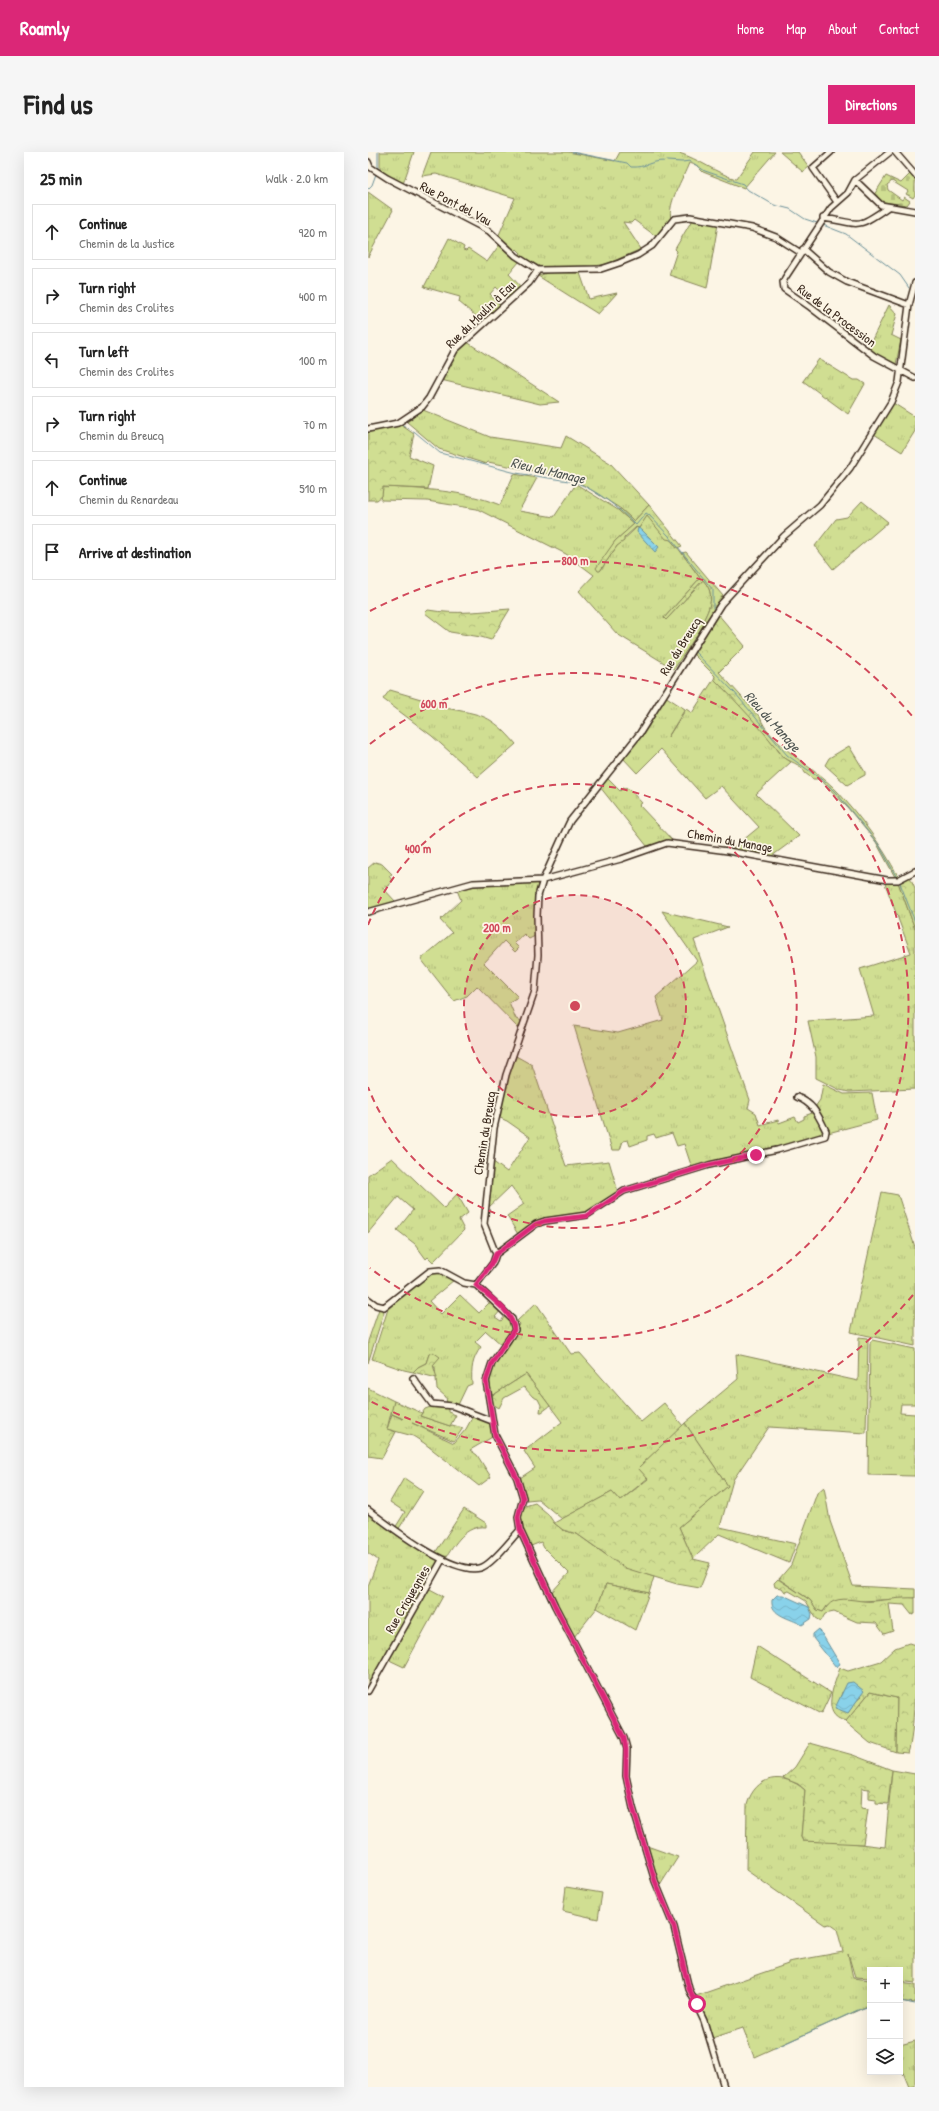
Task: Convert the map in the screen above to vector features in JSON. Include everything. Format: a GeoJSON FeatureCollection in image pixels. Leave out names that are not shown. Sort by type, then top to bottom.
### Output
{"type":"FeatureCollection","features":[{"type":"Feature","properties":{"kind":"street"},"geometry":{"type":"LineString","coordinates":[[831,152],[813,168],[837,202]]}},
{"type":"Feature","properties":{"kind":"street","name":"Rue de la Procession"},"geometry":{"type":"LineString","coordinates":[[890,152],[855,180],[848,192],[823,218],[783,282],[784,289],[810,306],[868,352],[900,370]]}},
{"type":"Feature","properties":{"kind":"street"},"geometry":{"type":"LineString","coordinates":[[895,152],[915,176]]}},
{"type":"Feature","properties":{"kind":"street","name":"Rue Pont del Vau"},"geometry":{"type":"LineString","coordinates":[[368,162],[374,171],[489,231],[516,256],[538,270]]}},
{"type":"Feature","properties":{"kind":"street"},"geometry":{"type":"LineString","coordinates":[[855,180],[881,205],[915,211]]}},
{"type":"Feature","properties":{"kind":"street"},"geometry":{"type":"LineString","coordinates":[[823,218],[850,225],[861,224],[888,207]]}},
{"type":"Feature","properties":{"kind":"street"},"geometry":{"type":"LineString","coordinates":[[538,270],[601,269],[619,263],[638,255],[652,246],[674,220],[690,217],[762,231],[802,251],[830,272],[847,282],[909,305]]}},
{"type":"Feature","properties":{"kind":"street","name":"Rue du Moulin à Eau"},"geometry":{"type":"LineString","coordinates":[[368,429],[398,423],[422,407],[429,398],[455,350],[529,283],[538,270]]}},
{"type":"Feature","properties":{"kind":"street","name":"Rue du Breucq"},"geometry":{"type":"LineString","coordinates":[[536,981],[538,955],[537,908],[543,880],[570,821],[640,733],[721,604],[784,536],[820,505],[850,468],[891,402],[898,382],[909,305],[915,283]]}},
{"type":"Feature","properties":{"kind":"street"},"geometry":{"type":"LineString","coordinates":[[900,370],[915,378]]}},
{"type":"Feature","properties":{"kind":"street","name":"Chemin du Manage"},"geometry":{"type":"LineString","coordinates":[[368,912],[473,883],[543,880],[621,860],[658,845],[671,842],[887,880],[898,880],[915,871]]}},
{"type":"Feature","properties":{"kind":"street","name":"Chemin du Breucq"},"geometry":{"type":"LineString","coordinates":[[496,1254],[484,1224],[494,1128],[500,1094],[532,1003],[536,981]]}},
{"type":"Feature","properties":{"kind":"street"},"geometry":{"type":"LineString","coordinates":[[476,1285],[492,1263],[496,1254],[536,1224],[545,1221],[587,1216],[624,1191],[709,1165],[763,1153],[825,1136],[826,1131],[814,1108],[806,1101],[797,1097]]}},
{"type":"Feature","properties":{"kind":"street"},"geometry":{"type":"LineString","coordinates":[[368,1299],[376,1305],[384,1307],[430,1271],[434,1269],[440,1270],[464,1283],[476,1285],[504,1311],[514,1324],[512,1336],[496,1355],[488,1371],[486,1381],[492,1422],[498,1442],[520,1486],[523,1498],[518,1517],[520,1530],[555,1606],[624,1738],[626,1749],[627,1785],[637,1823],[655,1881],[674,1927],[689,1989],[704,2021],[724,2087]]}},
{"type":"Feature","properties":{"kind":"street"},"geometry":{"type":"LineString","coordinates":[[413,1378],[432,1404],[453,1406],[492,1422]]}},
{"type":"Feature","properties":{"kind":"street"},"geometry":{"type":"LineString","coordinates":[[368,1510],[442,1560],[473,1568],[482,1568],[520,1530]]}},
{"type":"Feature","properties":{"kind":"street","name":"Rue Criquegnies"},"geometry":{"type":"LineString","coordinates":[[368,1691],[442,1560]]}},
{"type":"Feature","properties":{"kind":"green space"},"geometry":{"type":"Polygon","coordinates":[[[380,152],[414,152],[403,184],[380,172],[380,152]]]}},
{"type":"Feature","properties":{"kind":"green space"},"geometry":{"type":"Polygon","coordinates":[[[431,152],[568,152],[615,161],[620,152],[679,153],[736,179],[755,152],[775,152],[744,188],[703,172],[696,165],[689,163],[673,198],[670,213],[671,219],[657,237],[634,220],[631,223],[623,222],[641,249],[607,264],[582,268],[541,267],[519,256],[521,253],[517,249],[514,252],[498,237],[515,198],[436,174],[422,176],[431,152]]]}},
{"type":"Feature","properties":{"kind":"green space"},"geometry":{"type":"Polygon","coordinates":[[[780,152],[798,152],[809,167],[803,172],[780,152]]]}},
{"type":"Feature","properties":{"kind":"green space"},"geometry":{"type":"Polygon","coordinates":[[[910,174],[915,180],[915,195],[913,198],[906,194],[908,191],[892,181],[887,185],[888,190],[902,200],[904,197],[910,201],[907,205],[883,202],[874,195],[886,176],[901,183],[910,174]]]}},
{"type":"Feature","properties":{"kind":"green space"},"geometry":{"type":"Polygon","coordinates":[[[368,192],[393,210],[368,257],[368,192]]]}},
{"type":"Feature","properties":{"kind":"green space"},"geometry":{"type":"Polygon","coordinates":[[[692,220],[718,224],[707,288],[669,275],[677,251],[675,249],[692,220]]]}},
{"type":"Feature","properties":{"kind":"green space"},"geometry":{"type":"Polygon","coordinates":[[[449,238],[464,247],[463,250],[466,251],[468,249],[487,262],[500,244],[519,262],[509,274],[521,287],[508,299],[496,287],[490,294],[501,306],[483,322],[459,302],[460,297],[424,287],[449,238]]]}},
{"type":"Feature","properties":{"kind":"green space"},"geometry":{"type":"Polygon","coordinates":[[[550,272],[580,273],[589,299],[617,293],[598,314],[538,276],[550,272]]]}},
{"type":"Feature","properties":{"kind":"green space"},"geometry":{"type":"Polygon","coordinates":[[[889,305],[897,314],[891,335],[901,340],[896,364],[867,350],[889,305]]]}},
{"type":"Feature","properties":{"kind":"green space"},"geometry":{"type":"Polygon","coordinates":[[[467,342],[559,402],[540,404],[441,380],[454,355],[467,342]]]}},
{"type":"Feature","properties":{"kind":"green space"},"geometry":{"type":"Polygon","coordinates":[[[819,359],[853,380],[859,380],[865,384],[848,414],[803,381],[819,359]]]}},
{"type":"Feature","properties":{"kind":"green space"},"geometry":{"type":"Polygon","coordinates":[[[893,403],[915,417],[915,431],[902,452],[874,434],[893,403]]]}},
{"type":"Feature","properties":{"kind":"green space"},"geometry":{"type":"Polygon","coordinates":[[[423,410],[490,437],[561,448],[566,436],[610,463],[649,505],[634,521],[621,509],[574,479],[488,462],[486,464],[439,449],[407,422],[423,410]]]}},
{"type":"Feature","properties":{"kind":"green space"},"geometry":{"type":"Polygon","coordinates":[[[398,423],[414,434],[409,456],[433,466],[428,489],[383,487],[382,496],[377,500],[368,500],[368,429],[398,423]]]}},
{"type":"Feature","properties":{"kind":"green space"},"geometry":{"type":"Polygon","coordinates":[[[514,474],[537,478],[519,511],[554,517],[576,484],[618,510],[634,524],[615,541],[600,571],[617,546],[637,527],[639,528],[647,515],[678,548],[700,578],[664,618],[666,620],[703,580],[707,585],[711,599],[704,619],[706,621],[674,669],[617,634],[579,591],[594,575],[566,554],[477,509],[427,501],[381,500],[383,487],[457,493],[500,505],[514,474]]]}},
{"type":"Feature","properties":{"kind":"green space"},"geometry":{"type":"Polygon","coordinates":[[[862,501],[888,522],[833,569],[815,546],[836,519],[847,517],[862,501]]]}},
{"type":"Feature","properties":{"kind":"green space"},"geometry":{"type":"Polygon","coordinates":[[[649,505],[682,546],[677,548],[671,540],[666,539],[647,516],[639,528],[636,527],[624,538],[624,541],[617,546],[600,571],[598,571],[596,568],[615,541],[634,524],[618,510],[621,509],[634,521],[649,505]]]}},
{"type":"Feature","properties":{"kind":"green space"},"geometry":{"type":"Polygon","coordinates":[[[686,552],[723,596],[706,621],[704,619],[711,599],[707,585],[703,580],[666,620],[664,618],[700,578],[682,553],[686,552]]]}},
{"type":"Feature","properties":{"kind":"green space"},"geometry":{"type":"Polygon","coordinates":[[[510,609],[491,640],[450,632],[425,613],[428,610],[479,612],[510,609]]]}},
{"type":"Feature","properties":{"kind":"green space"},"geometry":{"type":"Polygon","coordinates":[[[717,613],[745,646],[719,672],[760,717],[765,727],[773,737],[838,792],[871,832],[898,876],[895,877],[876,842],[847,807],[820,779],[813,779],[805,773],[801,767],[785,758],[732,697],[714,679],[715,676],[694,655],[693,650],[717,613]]]}},
{"type":"Feature","properties":{"kind":"green space"},"geometry":{"type":"Polygon","coordinates":[[[714,679],[758,723],[782,756],[791,762],[756,794],[799,836],[772,856],[731,850],[759,827],[721,786],[705,798],[661,749],[637,773],[623,758],[643,733],[665,696],[685,709],[668,737],[686,709],[692,713],[714,679]]]}},
{"type":"Feature","properties":{"kind":"green space"},"geometry":{"type":"Polygon","coordinates":[[[390,690],[445,706],[445,708],[485,717],[499,727],[516,744],[478,777],[432,736],[383,699],[390,690]]]}},
{"type":"Feature","properties":{"kind":"green space"},"geometry":{"type":"Polygon","coordinates":[[[849,746],[865,772],[865,775],[847,785],[825,765],[829,758],[849,746]]]}},
{"type":"Feature","properties":{"kind":"green space"},"geometry":{"type":"Polygon","coordinates":[[[607,778],[620,791],[623,788],[629,789],[642,803],[639,805],[672,840],[647,846],[600,787],[607,778]]]}},
{"type":"Feature","properties":{"kind":"green space"},"geometry":{"type":"Polygon","coordinates":[[[375,862],[382,864],[392,874],[389,876],[392,880],[389,886],[383,888],[396,902],[368,909],[368,868],[375,862]]]}},
{"type":"Feature","properties":{"kind":"green space"},"geometry":{"type":"Polygon","coordinates":[[[910,877],[915,888],[915,929],[898,882],[910,877]]]}},
{"type":"Feature","properties":{"kind":"green space"},"geometry":{"type":"Polygon","coordinates":[[[884,881],[898,882],[915,929],[915,1089],[849,1092],[840,1090],[816,1078],[816,1057],[808,1021],[874,1016],[860,969],[911,953],[884,881]]]}},
{"type":"Feature","properties":{"kind":"green space"},"geometry":{"type":"Polygon","coordinates":[[[538,883],[535,906],[535,936],[529,939],[524,934],[514,943],[519,948],[515,952],[504,941],[484,963],[518,997],[509,1002],[516,1019],[523,1021],[520,1030],[477,986],[467,996],[454,1001],[421,959],[452,933],[440,920],[461,900],[457,890],[486,884],[538,883]]]}},
{"type":"Feature","properties":{"kind":"green space"},"geometry":{"type":"Polygon","coordinates":[[[662,911],[728,927],[694,940],[750,1100],[748,1108],[756,1113],[760,1125],[778,1120],[779,1123],[795,1117],[798,1122],[804,1119],[804,1116],[815,1112],[824,1134],[789,1145],[692,1168],[684,1144],[677,1146],[672,1133],[656,1138],[654,1134],[647,1136],[647,1140],[630,1146],[628,1140],[623,1141],[620,1150],[612,1150],[574,1026],[618,1033],[663,1020],[656,997],[697,961],[662,911]]]}},
{"type":"Feature","properties":{"kind":"green space"},"geometry":{"type":"Polygon","coordinates":[[[516,1056],[532,1065],[566,1166],[609,1161],[617,1188],[617,1192],[589,1213],[542,1220],[519,1236],[507,1216],[524,1204],[511,1186],[487,1209],[492,1161],[507,1172],[530,1137],[507,1121],[498,1117],[509,1074],[516,1056]]]}},
{"type":"Feature","properties":{"kind":"green space"},"geometry":{"type":"Polygon","coordinates":[[[823,1084],[844,1094],[872,1093],[877,1120],[828,1133],[815,1107],[820,1100],[823,1084]]]}},
{"type":"Feature","properties":{"kind":"green space"},"geometry":{"type":"Polygon","coordinates":[[[392,1158],[444,1208],[457,1194],[468,1213],[459,1220],[464,1230],[433,1262],[428,1257],[426,1259],[415,1244],[397,1230],[413,1210],[398,1197],[368,1233],[368,1175],[392,1158]]]}},
{"type":"Feature","properties":{"kind":"green space"},"geometry":{"type":"Polygon","coordinates":[[[882,1192],[898,1195],[915,1247],[915,1346],[851,1332],[882,1192]]]}},
{"type":"Feature","properties":{"kind":"green space"},"geometry":{"type":"Polygon","coordinates":[[[432,1272],[440,1272],[454,1280],[429,1301],[441,1314],[460,1295],[479,1313],[491,1301],[501,1310],[495,1317],[501,1321],[506,1315],[512,1327],[508,1338],[502,1345],[486,1331],[475,1342],[481,1347],[473,1364],[472,1384],[467,1386],[457,1407],[447,1404],[446,1397],[437,1389],[435,1368],[433,1365],[435,1361],[429,1354],[426,1363],[418,1367],[413,1372],[372,1359],[388,1309],[432,1272]]]}},
{"type":"Feature","properties":{"kind":"green space"},"geometry":{"type":"Polygon","coordinates":[[[536,1303],[571,1354],[580,1353],[641,1422],[664,1403],[683,1426],[638,1468],[648,1478],[620,1501],[612,1492],[562,1519],[538,1499],[527,1500],[520,1478],[535,1468],[524,1451],[562,1422],[526,1374],[490,1396],[490,1379],[494,1367],[513,1339],[520,1324],[517,1321],[536,1303]]]}},
{"type":"Feature","properties":{"kind":"green space"},"geometry":{"type":"Polygon","coordinates":[[[379,1309],[383,1310],[384,1312],[368,1363],[368,1341],[379,1309]]]}},
{"type":"Feature","properties":{"kind":"green space"},"geometry":{"type":"Polygon","coordinates":[[[859,1337],[868,1338],[866,1433],[769,1427],[733,1480],[720,1527],[796,1544],[789,1563],[719,1534],[693,1559],[679,1527],[728,1486],[685,1423],[738,1379],[736,1354],[858,1381],[859,1337]]]}},
{"type":"Feature","properties":{"kind":"green space"},"geometry":{"type":"Polygon","coordinates":[[[872,1340],[915,1349],[915,1404],[901,1404],[900,1413],[915,1414],[915,1476],[868,1475],[870,1343],[872,1340]]]}},
{"type":"Feature","properties":{"kind":"green space"},"geometry":{"type":"Polygon","coordinates":[[[433,1352],[440,1357],[433,1365],[437,1378],[413,1372],[418,1367],[426,1363],[429,1354],[433,1352]]]}},
{"type":"Feature","properties":{"kind":"green space"},"geometry":{"type":"Polygon","coordinates":[[[526,1374],[550,1406],[540,1412],[541,1405],[538,1399],[533,1397],[524,1387],[504,1398],[499,1408],[491,1403],[490,1396],[526,1374]]]}},
{"type":"Feature","properties":{"kind":"green space"},"geometry":{"type":"Polygon","coordinates":[[[368,1388],[394,1401],[387,1429],[396,1432],[382,1458],[368,1456],[368,1388]]]}},
{"type":"Feature","properties":{"kind":"green space"},"geometry":{"type":"Polygon","coordinates":[[[394,1401],[422,1413],[420,1416],[450,1426],[452,1425],[463,1428],[454,1441],[412,1423],[454,1443],[466,1429],[473,1416],[490,1422],[494,1436],[470,1450],[477,1455],[491,1477],[479,1486],[413,1436],[387,1429],[392,1414],[391,1411],[394,1401]]]}},
{"type":"Feature","properties":{"kind":"green space"},"geometry":{"type":"Polygon","coordinates":[[[436,1405],[448,1406],[448,1412],[456,1415],[450,1426],[420,1416],[425,1409],[436,1405]]]}},
{"type":"Feature","properties":{"kind":"green space"},"geometry":{"type":"Polygon","coordinates":[[[685,1423],[728,1486],[679,1527],[693,1559],[710,1563],[700,1588],[677,1584],[625,1568],[577,1534],[563,1530],[554,1523],[612,1492],[620,1501],[648,1479],[638,1468],[685,1423]]]}},
{"type":"Feature","properties":{"kind":"green space"},"geometry":{"type":"Polygon","coordinates":[[[404,1478],[423,1491],[398,1530],[395,1528],[405,1512],[390,1502],[404,1478]]]}},
{"type":"Feature","properties":{"kind":"green space"},"geometry":{"type":"Polygon","coordinates":[[[824,1487],[830,1521],[853,1586],[915,1589],[915,1598],[862,1601],[827,1606],[823,1612],[817,1610],[810,1600],[779,1579],[791,1565],[817,1493],[824,1487]]]}},
{"type":"Feature","properties":{"kind":"green space"},"geometry":{"type":"Polygon","coordinates":[[[535,1503],[548,1514],[554,1523],[563,1530],[577,1534],[620,1565],[654,1577],[649,1593],[606,1584],[597,1608],[574,1637],[551,1593],[569,1573],[544,1548],[541,1542],[531,1546],[522,1526],[522,1511],[525,1506],[535,1503]]]}},
{"type":"Feature","properties":{"kind":"green space"},"geometry":{"type":"Polygon","coordinates":[[[464,1509],[486,1523],[486,1527],[479,1527],[466,1532],[445,1559],[435,1553],[464,1509]]]}},
{"type":"Feature","properties":{"kind":"green space"},"geometry":{"type":"Polygon","coordinates":[[[368,1513],[440,1562],[368,1687],[368,1586],[378,1560],[368,1553],[368,1513]]]}},
{"type":"Feature","properties":{"kind":"green space"},"geometry":{"type":"Polygon","coordinates":[[[778,1579],[810,1600],[817,1610],[823,1612],[834,1601],[844,1599],[869,1601],[915,1598],[915,1614],[912,1615],[904,1605],[889,1604],[893,1631],[884,1634],[876,1623],[857,1622],[834,1612],[825,1614],[821,1621],[816,1618],[806,1601],[789,1591],[785,1592],[782,1588],[775,1587],[774,1583],[778,1579]]]}},
{"type":"Feature","properties":{"kind":"green space"},"geometry":{"type":"Polygon","coordinates":[[[606,1584],[649,1593],[635,1630],[597,1608],[606,1584]]]}},
{"type":"Feature","properties":{"kind":"green space"},"geometry":{"type":"Polygon","coordinates":[[[428,1588],[443,1596],[404,1667],[387,1659],[428,1588]]]}},
{"type":"Feature","properties":{"kind":"green space"},"geometry":{"type":"Polygon","coordinates":[[[909,1643],[915,1645],[913,1717],[908,1753],[896,1752],[897,1698],[870,1692],[846,1721],[838,1718],[833,1713],[831,1706],[831,1698],[840,1668],[848,1671],[881,1661],[895,1648],[909,1643]],[[842,1692],[840,1700],[848,1713],[855,1702],[861,1697],[842,1692]]]}},
{"type":"Feature","properties":{"kind":"green space"},"geometry":{"type":"Polygon","coordinates":[[[757,1646],[831,1693],[821,1714],[750,1677],[757,1646]]]}},
{"type":"Feature","properties":{"kind":"green space"},"geometry":{"type":"Polygon","coordinates":[[[870,1692],[897,1698],[896,1752],[870,1743],[845,1722],[870,1692]]]}},
{"type":"Feature","properties":{"kind":"green space"},"geometry":{"type":"Polygon","coordinates":[[[810,1743],[853,1755],[892,1770],[888,1804],[876,1803],[876,1799],[869,1798],[869,1789],[862,1788],[861,1808],[868,1809],[863,1844],[803,1841],[801,1837],[805,1790],[798,1784],[783,1778],[795,1767],[810,1743]]]}},
{"type":"Feature","properties":{"kind":"green space"},"geometry":{"type":"Polygon","coordinates":[[[892,1770],[915,1774],[915,1983],[903,1981],[903,1967],[867,1967],[867,1978],[855,1977],[848,1954],[853,1978],[867,1980],[867,2006],[754,2057],[743,2028],[712,2038],[696,1996],[788,1964],[788,1962],[843,1952],[837,1929],[830,1924],[825,1925],[746,1870],[747,1805],[756,1787],[763,1782],[779,1778],[797,1784],[805,1790],[801,1837],[803,1841],[844,1842],[885,1847],[892,1770]]]}},
{"type":"Feature","properties":{"kind":"green space"},"geometry":{"type":"Polygon","coordinates":[[[647,1846],[678,1857],[659,1887],[647,1846]]]}},
{"type":"Feature","properties":{"kind":"green space"},"geometry":{"type":"Polygon","coordinates":[[[566,1887],[602,1893],[598,1919],[563,1911],[566,1887]]]}},
{"type":"Feature","properties":{"kind":"green space"},"geometry":{"type":"Polygon","coordinates":[[[903,1983],[915,1985],[915,2003],[903,2001],[903,1983]]]}},
{"type":"Feature","properties":{"kind":"green space"},"geometry":{"type":"Polygon","coordinates":[[[915,2041],[915,2087],[909,2087],[903,2072],[903,2044],[915,2041]]]}},
{"type":"Feature","properties":{"kind":"water"},"geometry":{"type":"Polygon","coordinates":[[[638,528],[642,530],[659,547],[655,552],[637,532],[638,528]]]}},
{"type":"Feature","properties":{"kind":"water"},"geometry":{"type":"Polygon","coordinates":[[[777,1595],[783,1595],[809,1607],[812,1614],[811,1619],[802,1625],[782,1616],[774,1610],[772,1605],[772,1600],[777,1595]]]}},
{"type":"Feature","properties":{"kind":"water"},"geometry":{"type":"Polygon","coordinates":[[[819,1629],[840,1664],[836,1667],[813,1638],[813,1634],[819,1629]]]}},
{"type":"Feature","properties":{"kind":"water"},"geometry":{"type":"Polygon","coordinates":[[[853,1682],[864,1691],[848,1713],[835,1708],[847,1683],[853,1682]]]}},
{"type":"Feature","properties":{"kind":"waterway"},"geometry":{"type":"LineString","coordinates":[[378,152],[378,169]]}},
{"type":"Feature","properties":{"kind":"waterway"},"geometry":{"type":"LineString","coordinates":[[572,152],[627,163],[631,167],[664,161]]}},
{"type":"Feature","properties":{"kind":"waterway"},"geometry":{"type":"LineString","coordinates":[[667,161],[690,161],[705,171],[743,184],[748,190],[774,205],[790,209],[805,219],[817,223]]}},
{"type":"Feature","properties":{"kind":"waterway"},"geometry":{"type":"LineString","coordinates":[[368,189],[372,185],[376,174]]}},
{"type":"Feature","properties":{"kind":"waterway"},"geometry":{"type":"LineString","coordinates":[[823,225],[846,234],[900,275],[909,288]]}},
{"type":"Feature","properties":{"kind":"waterway","name":"Rieu du Manage"},"geometry":{"type":"LineString","coordinates":[[401,424],[415,432],[440,453],[516,473],[575,482],[608,500],[636,525],[646,513],[669,536],[713,590],[713,608]]}},
{"type":"Feature","properties":{"kind":"waterway","name":"Rieu du Manage"},"geometry":{"type":"LineString","coordinates":[[694,651],[735,693],[787,755],[825,782],[838,795],[879,845],[896,876]]}},
{"type":"Feature","properties":{"kind":"waterway","name":"Rieu du Manage"},"geometry":{"type":"LineString","coordinates":[[900,883],[915,922]]}},
{"type":"Feature","properties":{"kind":"waterway"},"geometry":{"type":"LineString","coordinates":[[903,2002],[915,2004]]}},
{"type":"Feature","properties":{"kind":"waterway"},"geometry":{"type":"LineString","coordinates":[[775,2048],[867,2007]]}},
{"type":"Feature","properties":{"kind":"route"},"geometry":{"type":"LineString","coordinates":[[697,2004],[689,1989],[674,1927],[655,1881],[633,1808],[627,1785],[625,1765],[626,1749],[624,1738],[555,1606],[520,1530],[518,1517],[523,1498],[517,1478],[495,1435],[486,1381],[488,1371],[496,1355],[512,1336],[514,1324],[512,1319],[476,1285],[492,1263],[496,1254],[536,1224],[545,1221],[587,1216],[624,1191],[675,1177],[709,1165],[756,1155]]}}]}
